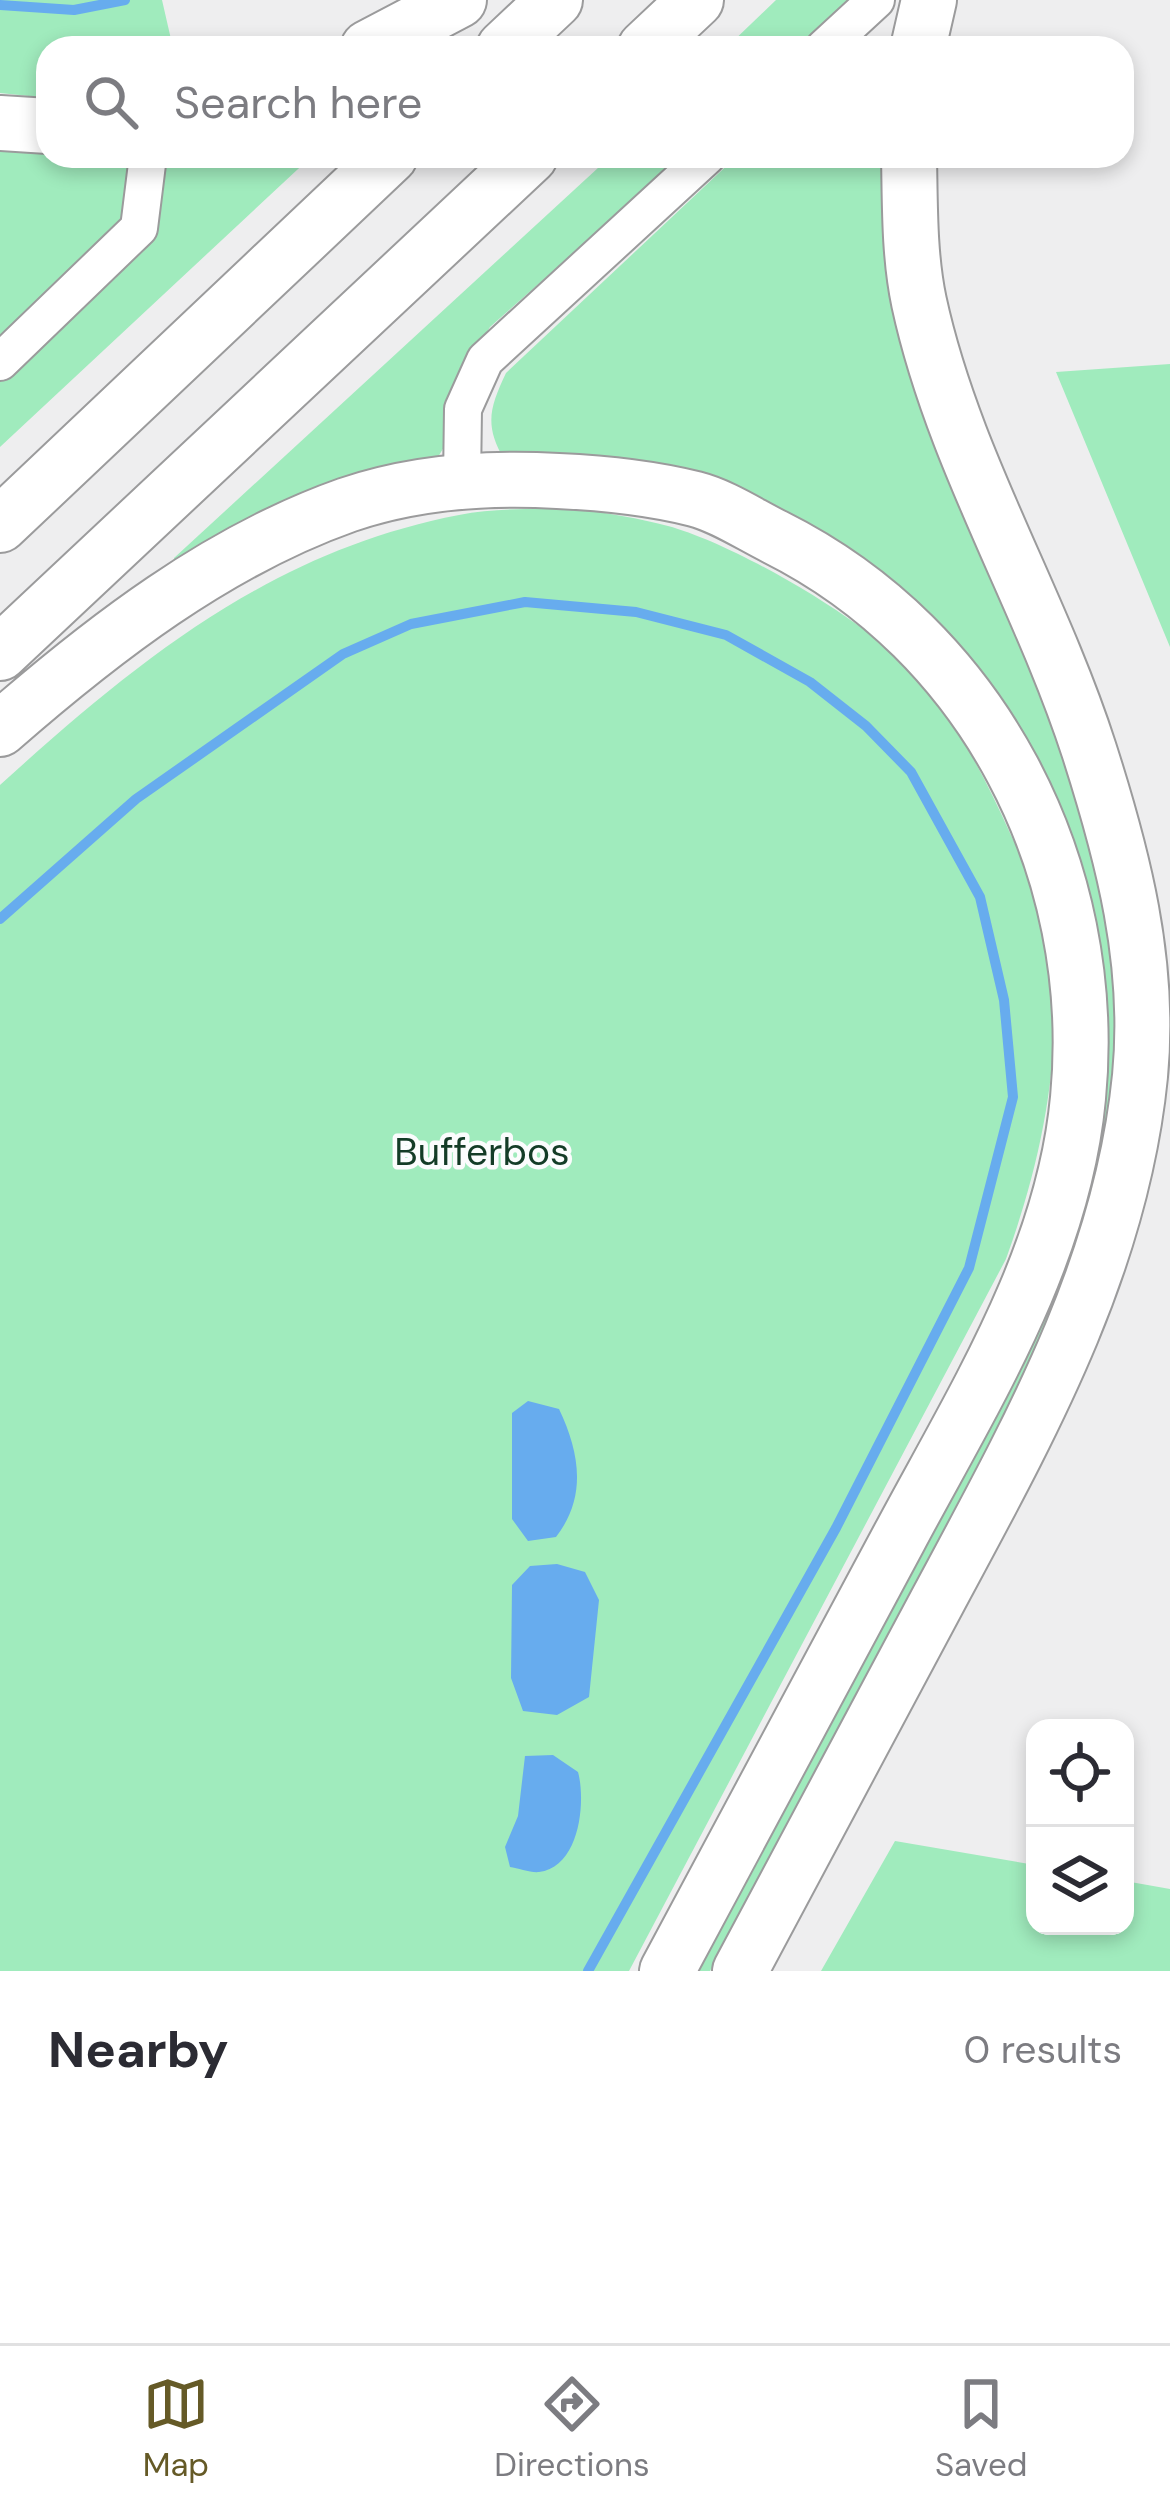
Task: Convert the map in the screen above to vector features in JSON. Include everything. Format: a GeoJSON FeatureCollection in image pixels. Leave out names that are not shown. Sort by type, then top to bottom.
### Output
{"type":"FeatureCollection","features":[{"type":"Feature","properties":{"kind":"highway"},"geometry":{"type":"LineString","coordinates":[[391,36],[459,0]]}},
{"type":"Feature","properties":{"kind":"highway"},"geometry":{"type":"LineString","coordinates":[[517,36],[555,0]]}},
{"type":"Feature","properties":{"kind":"highway"},"geometry":{"type":"LineString","coordinates":[[657,36],[696,0]]}},
{"type":"Feature","properties":{"kind":"highway"},"geometry":{"type":"LineString","coordinates":[[921,36],[929,0]]}},
{"type":"Feature","properties":{"kind":"highway"},"geometry":{"type":"LineString","coordinates":[[0,123],[36,125]]}},
{"type":"Feature","properties":{"kind":"highway"},"geometry":{"type":"LineString","coordinates":[[0,525],[377,168]]}},
{"type":"Feature","properties":{"kind":"highway"},"geometry":{"type":"LineString","coordinates":[[0,653],[517,168]]}},
{"type":"Feature","properties":{"kind":"highway"},"geometry":{"type":"LineString","coordinates":[[740,1971],[1016,1455],[1083,1315],[1121,1205],[1140,1074],[1136,926],[1118,844],[1087,742],[940,380],[918,299],[910,168]]}},
{"type":"Feature","properties":{"kind":"highway"},"geometry":{"type":"LineString","coordinates":[[0,729],[63,674],[197,578],[258,543],[351,504],[492,477],[601,483],[702,500],[806,553],[894,615],[944,667],[998,742],[1048,842],[1074,935],[1078,1099],[1067,1169],[1029,1285],[1001,1347],[667,1971]]}},
{"type":"Feature","properties":{"kind":"lane"},"geometry":{"type":"LineString","coordinates":[[837,36],[876,0]]}},
{"type":"Feature","properties":{"kind":"lane"},"geometry":{"type":"LineString","coordinates":[[0,362],[139,228],[146,168]]}},
{"type":"Feature","properties":{"kind":"lane"},"geometry":{"type":"LineString","coordinates":[[462,481],[463,409],[485,360],[694,168]]}},
{"type":"Feature","properties":{"kind":"green space"},"geometry":{"type":"Polygon","coordinates":[[[0,0],[162,0],[170,36],[36,36],[36,97],[0,93],[0,0]]]}},
{"type":"Feature","properties":{"kind":"green space"},"geometry":{"type":"Polygon","coordinates":[[[776,0],[854,0],[814,36],[738,36],[776,0]]]}},
{"type":"Feature","properties":{"kind":"green space"},"geometry":{"type":"Polygon","coordinates":[[[0,141],[36,142],[36,168],[299,168],[0,447],[0,141]]]}},
{"type":"Feature","properties":{"kind":"green space"},"geometry":{"type":"Polygon","coordinates":[[[598,168],[669,168],[490,327],[456,383],[447,442],[438,457],[174,567],[174,558],[598,168]]]}},
{"type":"Feature","properties":{"kind":"green space"},"geometry":{"type":"Polygon","coordinates":[[[724,168],[889,168],[1067,740],[1120,943],[1110,1189],[1005,1426],[710,1971],[684,1971],[1039,1310],[1085,904],[841,555],[504,459],[492,416],[506,373],[724,168]]]}},
{"type":"Feature","properties":{"kind":"green space"},"geometry":{"type":"Polygon","coordinates":[[[1170,364],[1170,647],[1056,372],[1170,364]]]}},
{"type":"Feature","properties":{"kind":"green space","name":"Bufferbos"},"geometry":{"type":"Polygon","coordinates":[[[578,508],[698,536],[809,593],[909,667],[964,741],[1037,890],[1051,953],[1054,1042],[1050,1086],[1032,1174],[1006,1259],[629,1971],[0,1971],[0,785],[157,654],[268,583],[391,532],[459,515],[578,508]]]}},
{"type":"Feature","properties":{"kind":"green space"},"geometry":{"type":"Polygon","coordinates":[[[895,1841],[1026,1863],[1026,1935],[1134,1935],[1134,1883],[1170,1889],[1170,1971],[821,1971],[895,1841]]]}},
{"type":"Feature","properties":{"kind":"water"},"geometry":{"type":"Polygon","coordinates":[[[528,1401],[559,1409],[572,1442],[577,1475],[572,1506],[556,1537],[528,1541],[512,1519],[512,1413],[528,1401]]]}},
{"type":"Feature","properties":{"kind":"water"},"geometry":{"type":"Polygon","coordinates":[[[557,1564],[585,1572],[599,1600],[589,1697],[557,1715],[523,1711],[511,1678],[512,1585],[530,1566],[557,1564]]]}},
{"type":"Feature","properties":{"kind":"water"},"geometry":{"type":"Polygon","coordinates":[[[553,1755],[578,1772],[577,1831],[564,1858],[553,1867],[536,1872],[510,1867],[505,1847],[518,1816],[525,1756],[553,1755]]]}},
{"type":"Feature","properties":{"kind":"waterway"},"geometry":{"type":"LineString","coordinates":[[0,5],[74,10],[125,0]]}},
{"type":"Feature","properties":{"kind":"waterway"},"geometry":{"type":"LineString","coordinates":[[0,919],[136,799],[343,654],[411,624],[525,602],[636,612],[726,635],[810,682],[866,726],[911,772],[980,897],[1004,1000],[1013,1097],[969,1268],[836,1528],[588,1971]]}}]}
